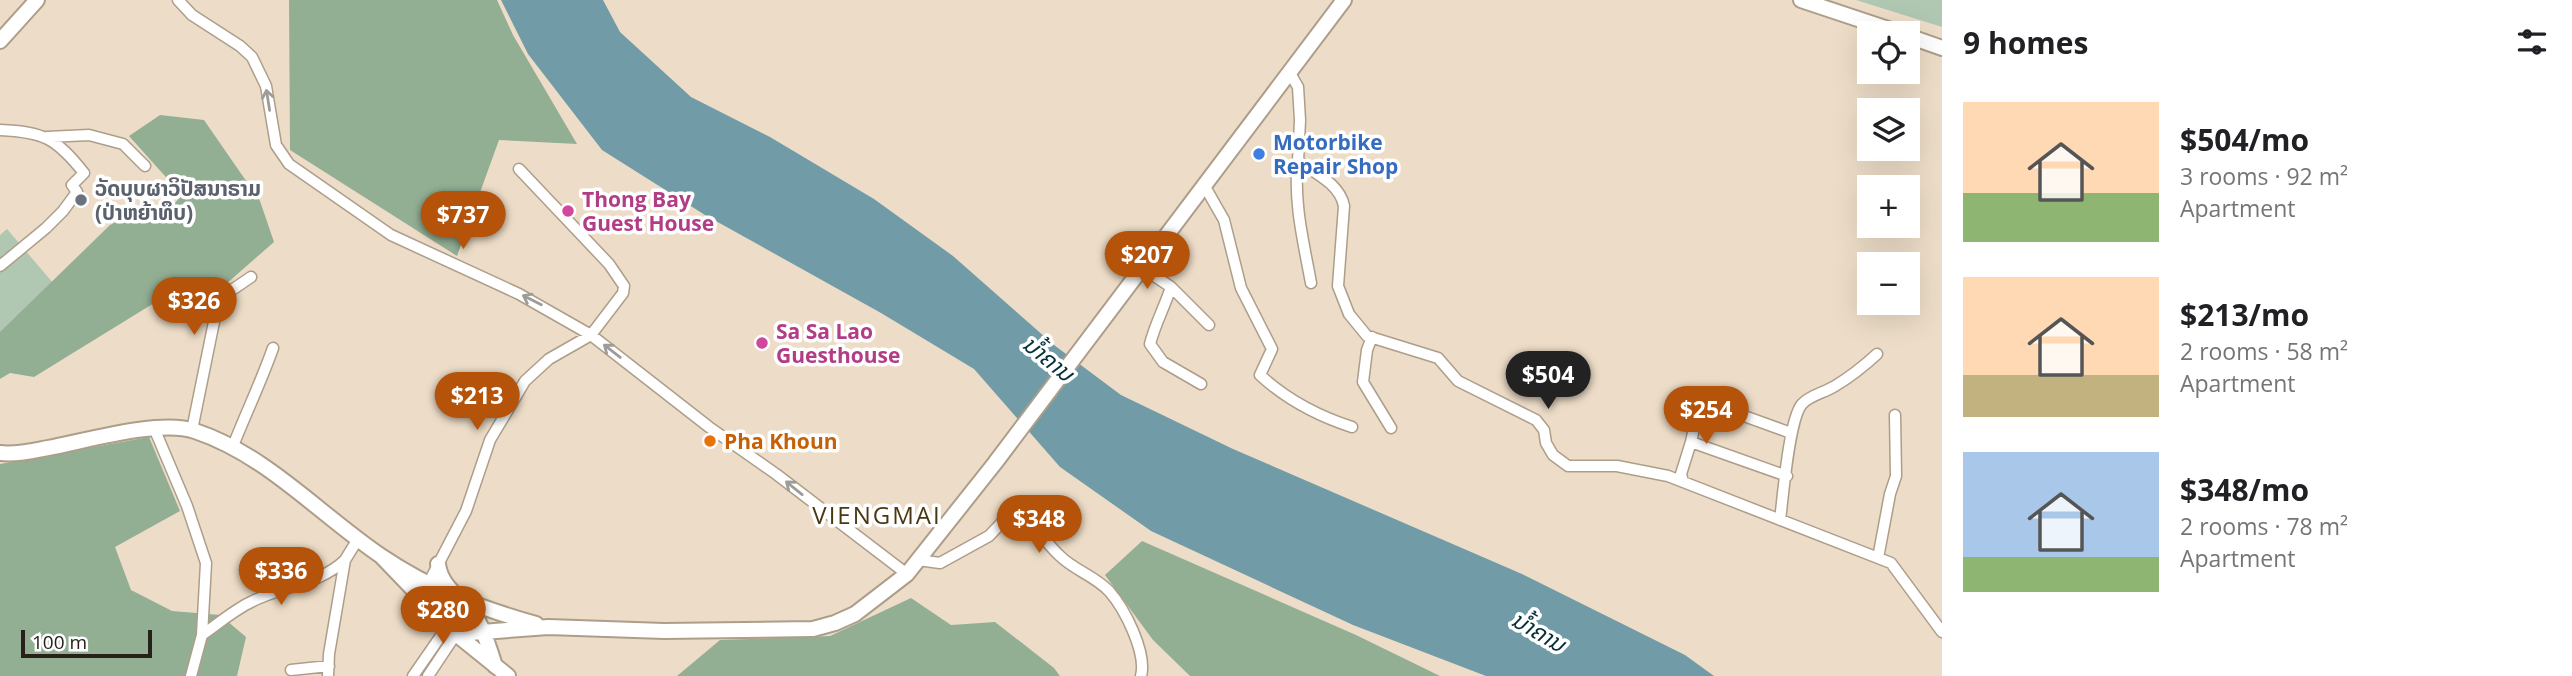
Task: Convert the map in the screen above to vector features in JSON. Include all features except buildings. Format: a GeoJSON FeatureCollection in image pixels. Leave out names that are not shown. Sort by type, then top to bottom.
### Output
{"type":"FeatureCollection","features":[{"type":"Feature","properties":{"kind":"main road"},"geometry":{"type":"LineString","coordinates":[[0,41],[37,0]]}},
{"type":"Feature","properties":{"kind":"main road"},"geometry":{"type":"LineString","coordinates":[[428,584],[432,604],[448,628],[483,632],[548,626],[664,631],[813,629],[835,624],[855,614],[907,574],[995,463],[1344,0]]}},
{"type":"Feature","properties":{"kind":"main road"},"geometry":{"type":"LineString","coordinates":[[1801,0],[1833,5],[1871,21]]}},
{"type":"Feature","properties":{"kind":"main road"},"geometry":{"type":"LineString","coordinates":[[1920,40],[1942,48]]}},
{"type":"Feature","properties":{"kind":"main road"},"geometry":{"type":"LineString","coordinates":[[0,453],[30,451],[154,428],[192,430],[233,446],[381,556],[428,584],[459,600],[548,626]]}},
{"type":"Feature","properties":{"kind":"main road"},"geometry":{"type":"LineString","coordinates":[[381,556],[448,628],[508,676]]}},
{"type":"Feature","properties":{"kind":"main road"},"geometry":{"type":"LineString","coordinates":[[438,564],[442,579],[475,616],[495,666]]}},
{"type":"Feature","properties":{"kind":"street"},"geometry":{"type":"LineString","coordinates":[[178,0],[191,15],[240,46],[252,57],[266,86],[276,145],[289,164],[391,235],[519,294],[591,335],[709,427],[776,474],[907,574]]}},
{"type":"Feature","properties":{"kind":"street"},"geometry":{"type":"LineString","coordinates":[[1290,73],[1298,87],[1300,120],[1296,174],[1299,220],[1311,283]]}},
{"type":"Feature","properties":{"kind":"street"},"geometry":{"type":"LineString","coordinates":[[0,130],[30,131],[47,137],[89,135],[123,144],[145,166]]}},
{"type":"Feature","properties":{"kind":"street"},"geometry":{"type":"LineString","coordinates":[[0,266],[46,228],[77,192],[72,185],[84,173],[47,137]]}},
{"type":"Feature","properties":{"kind":"street"},"geometry":{"type":"LineString","coordinates":[[1298,161],[1331,185],[1342,197],[1344,206],[1338,286],[1349,314],[1367,335],[1438,358],[1458,381],[1536,420],[1544,430],[1546,443],[1553,455],[1568,466],[1617,466],[1668,476],[1891,564],[1942,632]]}},
{"type":"Feature","properties":{"kind":"street"},"geometry":{"type":"LineString","coordinates":[[428,584],[466,511],[491,440],[524,381],[549,359],[591,335],[623,293],[624,286],[608,264],[519,169]]}},
{"type":"Feature","properties":{"kind":"street"},"geometry":{"type":"LineString","coordinates":[[1204,184],[1224,220],[1247,302],[1272,349],[1260,375],[1294,401],[1320,416],[1352,427]]}},
{"type":"Feature","properties":{"kind":"street"},"geometry":{"type":"LineString","coordinates":[[1141,267],[1171,287],[1209,325]]}},
{"type":"Feature","properties":{"kind":"street"},"geometry":{"type":"LineString","coordinates":[[192,430],[217,307],[229,292],[251,277]]}},
{"type":"Feature","properties":{"kind":"street"},"geometry":{"type":"LineString","coordinates":[[1171,287],[1150,344],[1163,362],[1201,384]]}},
{"type":"Feature","properties":{"kind":"street"},"geometry":{"type":"LineString","coordinates":[[1372,337],[1367,350],[1363,382],[1391,428]]}},
{"type":"Feature","properties":{"kind":"street"},"geometry":{"type":"LineString","coordinates":[[233,446],[259,389],[273,348]]}},
{"type":"Feature","properties":{"kind":"street"},"geometry":{"type":"LineString","coordinates":[[1780,520],[1791,433],[1801,405],[1862,368],[1877,354]]}},
{"type":"Feature","properties":{"kind":"street"},"geometry":{"type":"LineString","coordinates":[[1683,482],[1681,474],[1700,400],[1791,433]]}},
{"type":"Feature","properties":{"kind":"street"},"geometry":{"type":"LineString","coordinates":[[1878,558],[1896,476],[1895,415]]}},
{"type":"Feature","properties":{"kind":"street"},"geometry":{"type":"LineString","coordinates":[[154,428],[187,506],[206,563],[202,635],[191,676]]}},
{"type":"Feature","properties":{"kind":"street"},"geometry":{"type":"LineString","coordinates":[[1691,442],[1787,476]]}},
{"type":"Feature","properties":{"kind":"street"},"geometry":{"type":"LineString","coordinates":[[918,560],[940,563],[989,536],[1009,515],[1019,512],[1025,514],[1061,557],[1085,571],[1109,591],[1135,636],[1143,667],[1141,676]]}},
{"type":"Feature","properties":{"kind":"street"},"geometry":{"type":"LineString","coordinates":[[202,635],[251,601],[308,582],[336,568],[345,560],[358,539]]}},
{"type":"Feature","properties":{"kind":"street"},"geometry":{"type":"LineString","coordinates":[[291,670],[328,671],[345,560]]}},
{"type":"Feature","properties":{"kind":"street"},"geometry":{"type":"LineString","coordinates":[[413,676],[448,628]]}},
{"type":"Feature","properties":{"kind":"street"},"geometry":{"type":"LineString","coordinates":[[428,676],[448,628]]}},
{"type":"Feature","properties":{"kind":"green space"},"geometry":{"type":"Polygon","coordinates":[[[289,0],[497,0],[513,35],[577,144],[499,140],[457,256],[290,150],[289,0]]]}},
{"type":"Feature","properties":{"kind":"green space"},"geometry":{"type":"Polygon","coordinates":[[[1856,0],[1942,0],[1942,27],[1856,0]]]}},
{"type":"Feature","properties":{"kind":"green space"},"geometry":{"type":"Polygon","coordinates":[[[160,115],[204,120],[260,201],[274,242],[226,284],[185,284],[34,377],[10,373],[0,379],[0,332],[110,225],[131,214],[157,223],[182,195],[129,136],[160,115]]]}},
{"type":"Feature","properties":{"kind":"green space"},"geometry":{"type":"Polygon","coordinates":[[[7,229],[71,304],[0,362],[0,235],[7,229]]]}},
{"type":"Feature","properties":{"kind":"green space"},"geometry":{"type":"Polygon","coordinates":[[[149,437],[180,511],[115,547],[131,590],[172,611],[220,615],[246,637],[237,676],[0,676],[0,464],[149,437]]]}},
{"type":"Feature","properties":{"kind":"green space"},"geometry":{"type":"Polygon","coordinates":[[[1142,541],[1356,635],[1440,676],[1190,676],[1153,640],[1105,575],[1142,541]]]}},
{"type":"Feature","properties":{"kind":"green space"},"geometry":{"type":"Polygon","coordinates":[[[445,598],[469,617],[468,626],[457,625],[442,610],[440,602],[445,598]]]}},
{"type":"Feature","properties":{"kind":"green space"},"geometry":{"type":"Polygon","coordinates":[[[911,598],[951,625],[995,622],[1054,668],[1060,676],[677,676],[720,640],[830,636],[911,598]]]}},
{"type":"Feature","properties":{"kind":"water","name":"ນ້ຳຄານ"},"geometry":{"type":"Polygon","coordinates":[[[501,0],[603,0],[620,32],[691,97],[770,137],[874,199],[953,256],[1054,345],[1121,395],[1233,449],[1522,574],[1685,655],[1714,676],[1486,676],[1353,625],[1151,531],[1060,467],[974,369],[881,313],[705,215],[602,150],[528,54],[501,0]]]}},
{"type":"Feature","properties":{"kind":"place","name":"Motorbike Repair Shop"},"geometry":{"type":"Point","coordinates":[1259,154]}},
{"type":"Feature","properties":{"kind":"place","name":"ວັດບຸບຜາວິປັສນາຣາມ (ປ່າຫຍ້າທຶບ)"},"geometry":{"type":"Point","coordinates":[81,200]}},
{"type":"Feature","properties":{"kind":"place","name":"Thong Bay Guest House"},"geometry":{"type":"Point","coordinates":[568,211]}},
{"type":"Feature","properties":{"kind":"place","name":"Sa Sa Lao Guesthouse"},"geometry":{"type":"Point","coordinates":[762,343]}},
{"type":"Feature","properties":{"kind":"place","name":"Pha Khoun"},"geometry":{"type":"Point","coordinates":[710,441]}},
{"type":"Feature","properties":{"kind":"district","name":"VIENGMAI"},"geometry":{"type":"Point","coordinates":[877,514]}}]}
